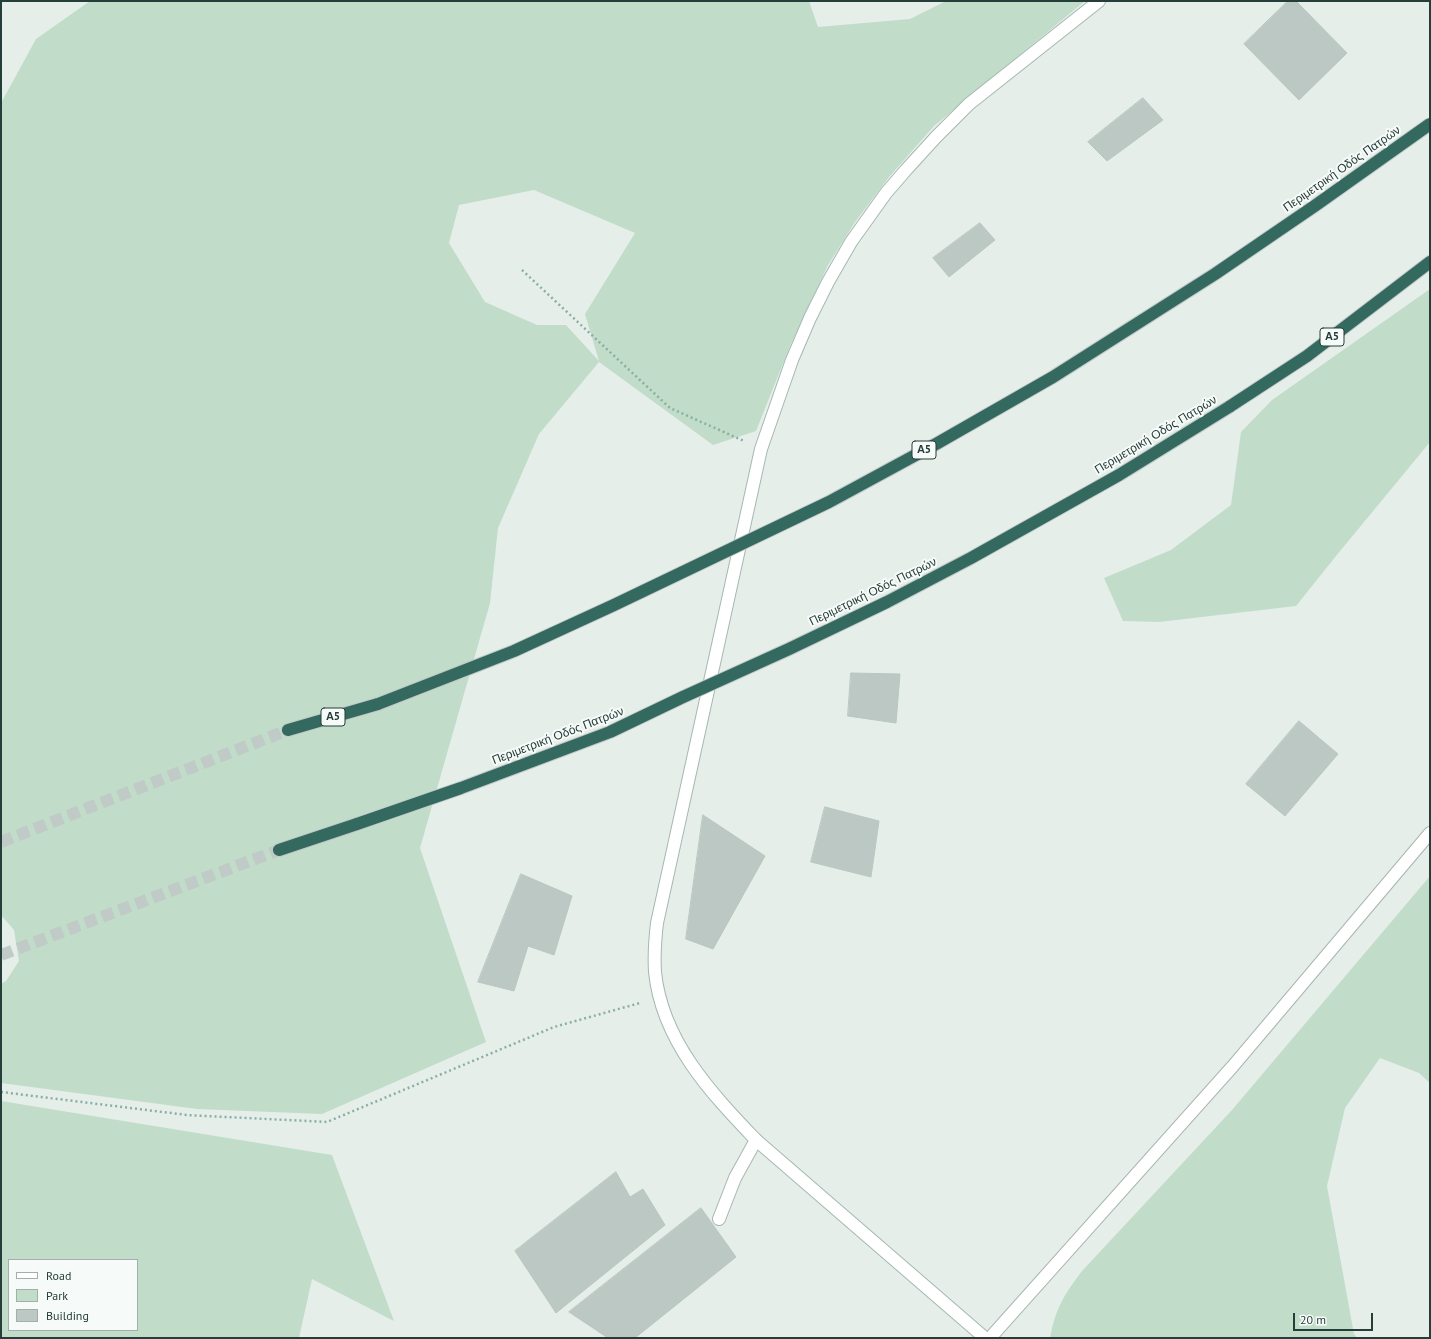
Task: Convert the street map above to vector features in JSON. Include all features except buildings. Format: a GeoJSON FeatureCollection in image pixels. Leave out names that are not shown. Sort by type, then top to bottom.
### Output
{"type":"FeatureCollection","features":[{"type":"Feature","properties":{"kind":"highway","name":"Περιμετρική Οδός Πατρών"},"geometry":{"type":"LineString","coordinates":[[288,730],[378,704],[514,650],[614,605],[829,502],[936,444],[1053,377],[1215,274],[1316,205],[1430,124]]}},
{"type":"Feature","properties":{"kind":"highway","name":"Περιμετρική Οδός Πατρών"},"geometry":{"type":"LineString","coordinates":[[279,850],[462,788],[610,732],[887,602],[971,558],[1119,475],[1229,407],[1307,356],[1430,262]]}},
{"type":"Feature","properties":{"kind":"street"},"geometry":{"type":"LineString","coordinates":[[985,1338],[756,1140],[723,1106],[701,1079],[682,1050],[669,1025],[660,998],[656,973],[655,947],[657,923],[761,449],[790,368],[810,318],[828,282],[851,242],[886,193],[936,137],[970,104],[1099,1]]}},
{"type":"Feature","properties":{"kind":"street"},"geometry":{"type":"LineString","coordinates":[[990,1338],[1233,1066],[1430,833]]}},
{"type":"Feature","properties":{"kind":"street"},"geometry":{"type":"LineString","coordinates":[[720,1219],[735,1178],[756,1140]]}},
{"type":"Feature","properties":{"kind":"path"},"geometry":{"type":"LineString","coordinates":[[522,270],[670,408],[761,449]]}},
{"type":"Feature","properties":{"kind":"path"},"geometry":{"type":"LineString","coordinates":[[1,1092],[187,1115],[327,1122],[554,1027],[660,998]]}},
{"type":"Feature","properties":{"kind":"green space"},"geometry":{"type":"Polygon","coordinates":[[[90,1],[809,1],[818,27],[910,19],[946,1],[1085,1],[934,126],[889,177],[855,222],[828,265],[790,346],[756,431],[713,445],[599,362],[539,434],[498,528],[490,603],[420,848],[486,1042],[322,1114],[197,1109],[1,1083],[1,984],[6,981],[19,961],[14,930],[1,915],[1,103],[36,39],[90,1]],[[534,190],[459,205],[449,243],[485,302],[537,325],[566,325],[599,361],[585,314],[635,233],[534,190]]]}},
{"type":"Feature","properties":{"kind":"green space"},"geometry":{"type":"Polygon","coordinates":[[[1430,289],[1430,442],[1296,606],[1159,622],[1123,621],[1104,578],[1171,550],[1231,505],[1241,432],[1272,400],[1430,289]]]}},
{"type":"Feature","properties":{"kind":"green space"},"geometry":{"type":"Polygon","coordinates":[[[1430,876],[1430,1083],[1419,1073],[1380,1058],[1345,1108],[1327,1186],[1354,1334],[1357,1338],[1050,1338],[1058,1310],[1070,1287],[1082,1271],[1232,1110],[1430,876]]]}},
{"type":"Feature","properties":{"kind":"green space"},"geometry":{"type":"Polygon","coordinates":[[[1,1101],[332,1155],[394,1321],[312,1279],[299,1338],[1,1338],[1,1101]]]}},
{"type":"Feature","properties":{"kind":"tunnel"},"geometry":{"type":"LineString","coordinates":[[1,842],[288,730]]}},
{"type":"Feature","properties":{"kind":"tunnel"},"geometry":{"type":"LineString","coordinates":[[1,955],[279,850]]}}]}
